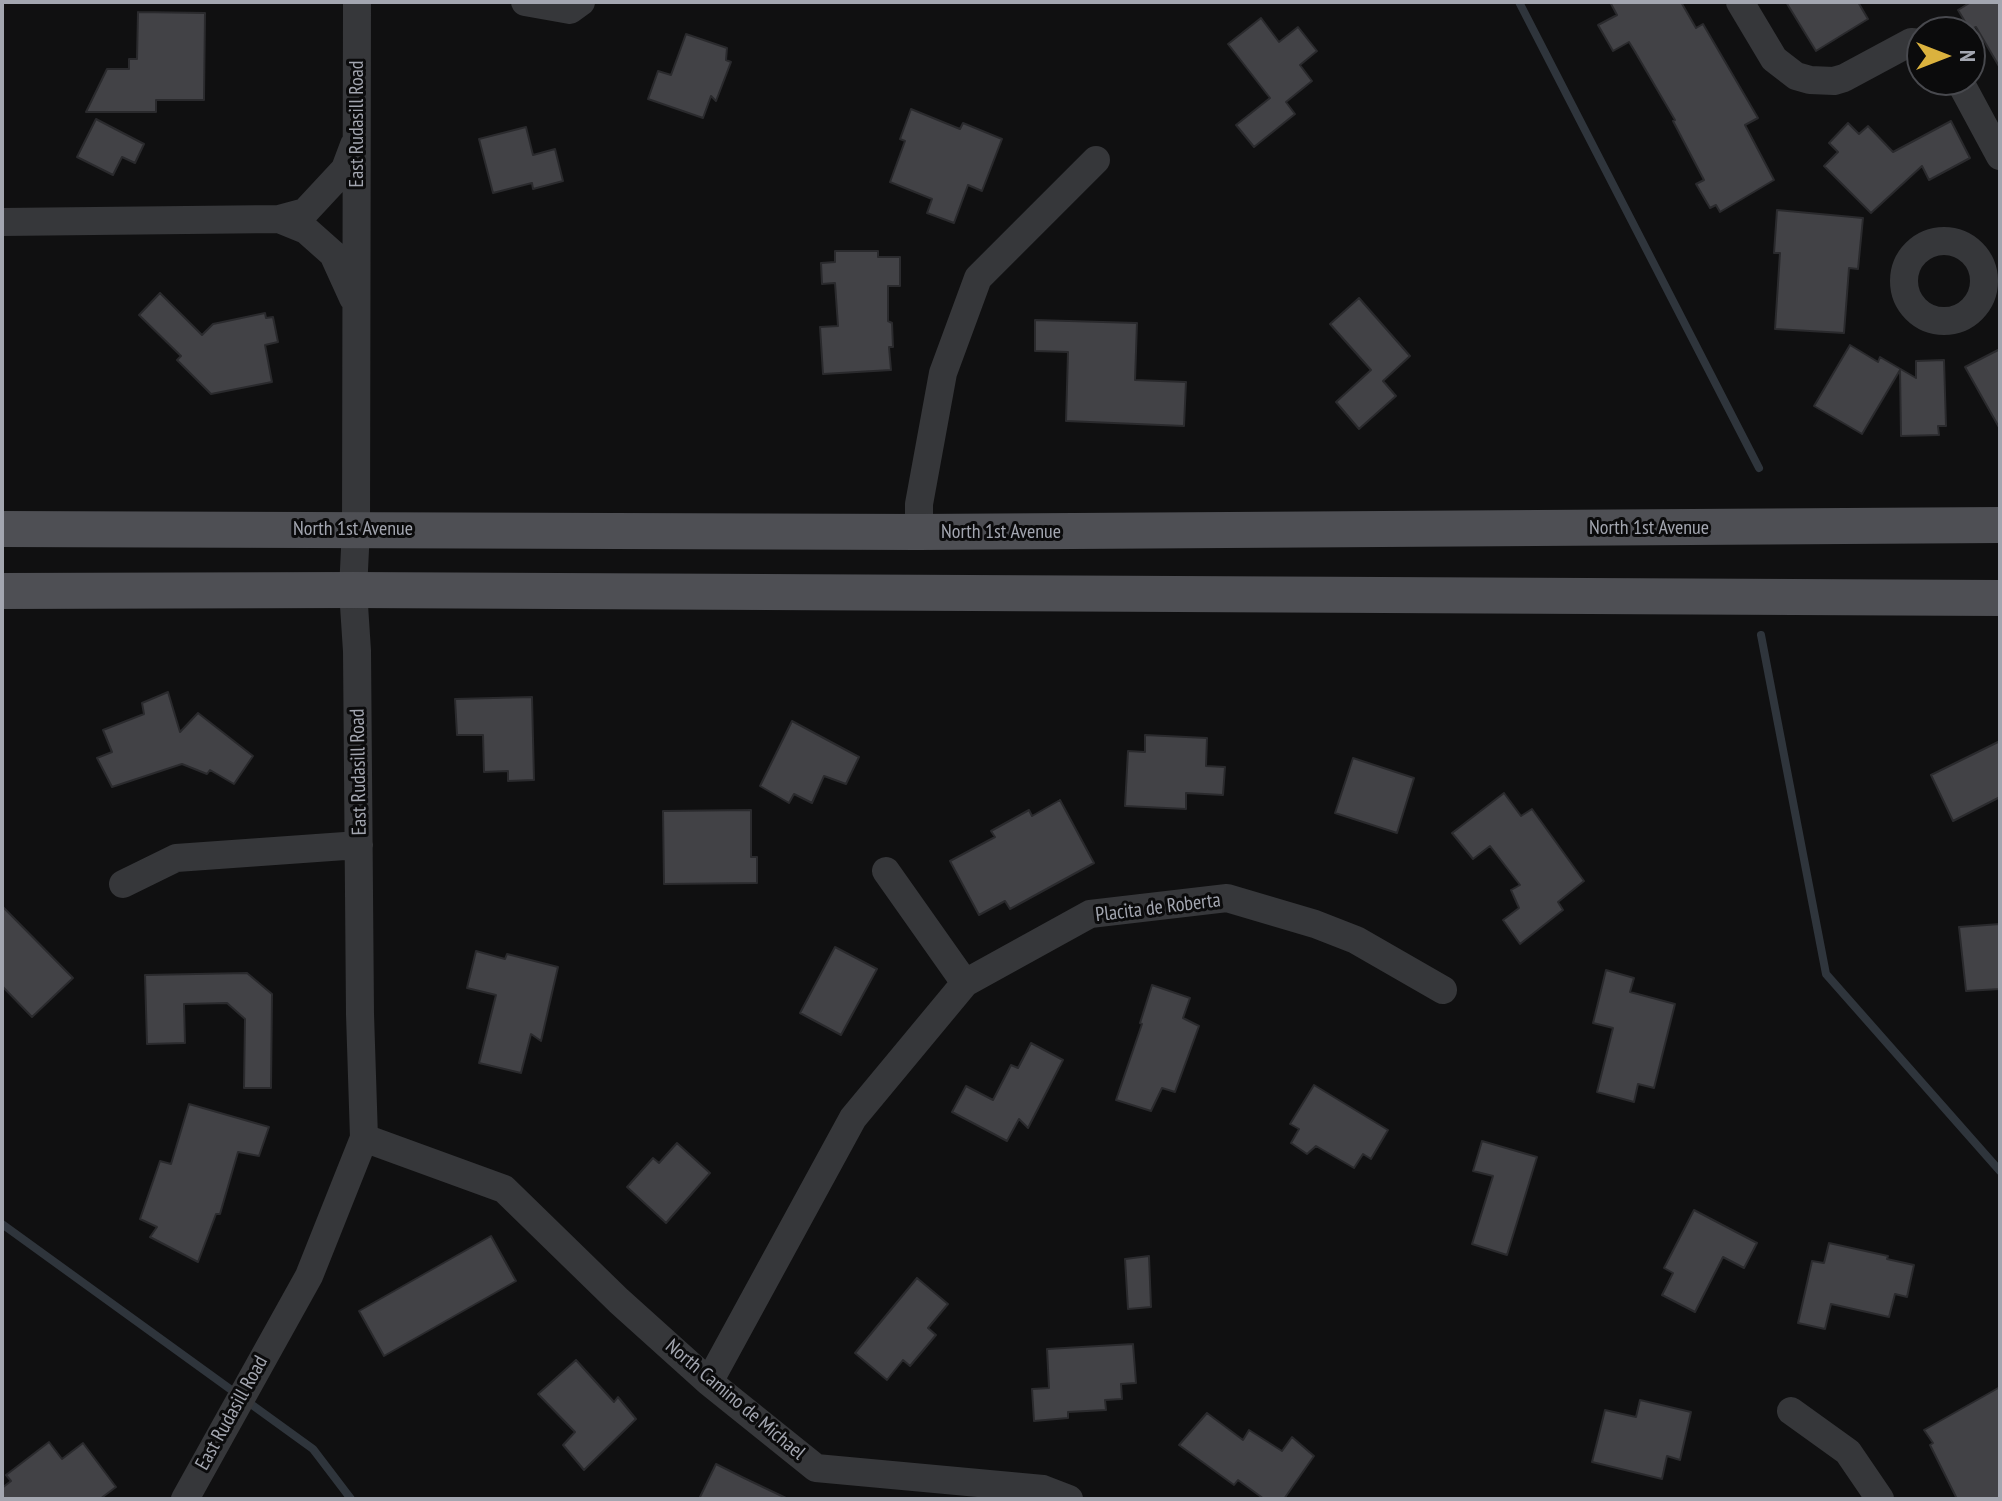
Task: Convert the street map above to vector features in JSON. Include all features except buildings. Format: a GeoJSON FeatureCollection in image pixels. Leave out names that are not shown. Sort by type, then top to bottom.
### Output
{"type":"FeatureCollection","features":[{"type":"Feature","properties":{"kind":"main road","name":"North 1st Avenue"},"geometry":{"type":"LineString","coordinates":[[2,529],[919,532],[2000,525]]}},
{"type":"Feature","properties":{"kind":"main road"},"geometry":{"type":"LineString","coordinates":[[2,591],[2000,598]]}},
{"type":"Feature","properties":{"kind":"street","name":"East Rudasill Road"},"geometry":{"type":"LineString","coordinates":[[185,1499],[309,1276],[364,1138],[357,651],[353,590],[356,529],[357,2]]}},
{"type":"Feature","properties":{"kind":"street"},"geometry":{"type":"LineString","coordinates":[[525,2],[570,10],[581,2]]}},
{"type":"Feature","properties":{"kind":"street"},"geometry":{"type":"LineString","coordinates":[[1740,2],[1774,59],[1796,76],[1810,80],[1834,81],[1844,78],[1906,45]]}},
{"type":"Feature","properties":{"kind":"street"},"geometry":{"type":"LineString","coordinates":[[1968,96],[2000,156]]}},
{"type":"Feature","properties":{"kind":"street"},"geometry":{"type":"LineString","coordinates":[[2,222],[279,219],[305,212],[313,204],[345,169],[357,139]]}},
{"type":"Feature","properties":{"kind":"street"},"geometry":{"type":"LineString","coordinates":[[919,532],[919,504],[943,373],[978,278],[1096,160]]}},
{"type":"Feature","properties":{"kind":"street"},"geometry":{"type":"LineString","coordinates":[[279,219],[306,230],[333,254],[356,306]]}},
{"type":"Feature","properties":{"kind":"street"},"geometry":{"type":"LineString","coordinates":[[123,884],[176,858],[359,845]]}},
{"type":"Feature","properties":{"kind":"street"},"geometry":{"type":"LineString","coordinates":[[886,871],[965,983]]}},
{"type":"Feature","properties":{"kind":"street","name":"Placita de Roberta"},"geometry":{"type":"LineString","coordinates":[[709,1382],[853,1118],[965,983],[1090,914],[1227,898],[1315,924],[1356,940],[1443,990]]}},
{"type":"Feature","properties":{"kind":"street","name":"North Camino de Michael"},"geometry":{"type":"LineString","coordinates":[[364,1138],[504,1189],[619,1301],[709,1382],[816,1468],[1043,1489],[1069,1499]]}},
{"type":"Feature","properties":{"kind":"street"},"geometry":{"type":"LineString","coordinates":[[1791,1411],[1848,1452],[1880,1499]]}},
{"type":"Feature","properties":{"kind":"waterway"},"geometry":{"type":"LineString","coordinates":[[1519,2],[1759,468]]}},
{"type":"Feature","properties":{"kind":"waterway"},"geometry":{"type":"LineString","coordinates":[[1761,635],[1826,974],[2000,1171]]}},
{"type":"Feature","properties":{"kind":"waterway"},"geometry":{"type":"LineString","coordinates":[[2,1224],[313,1449],[351,1499]]}}]}
